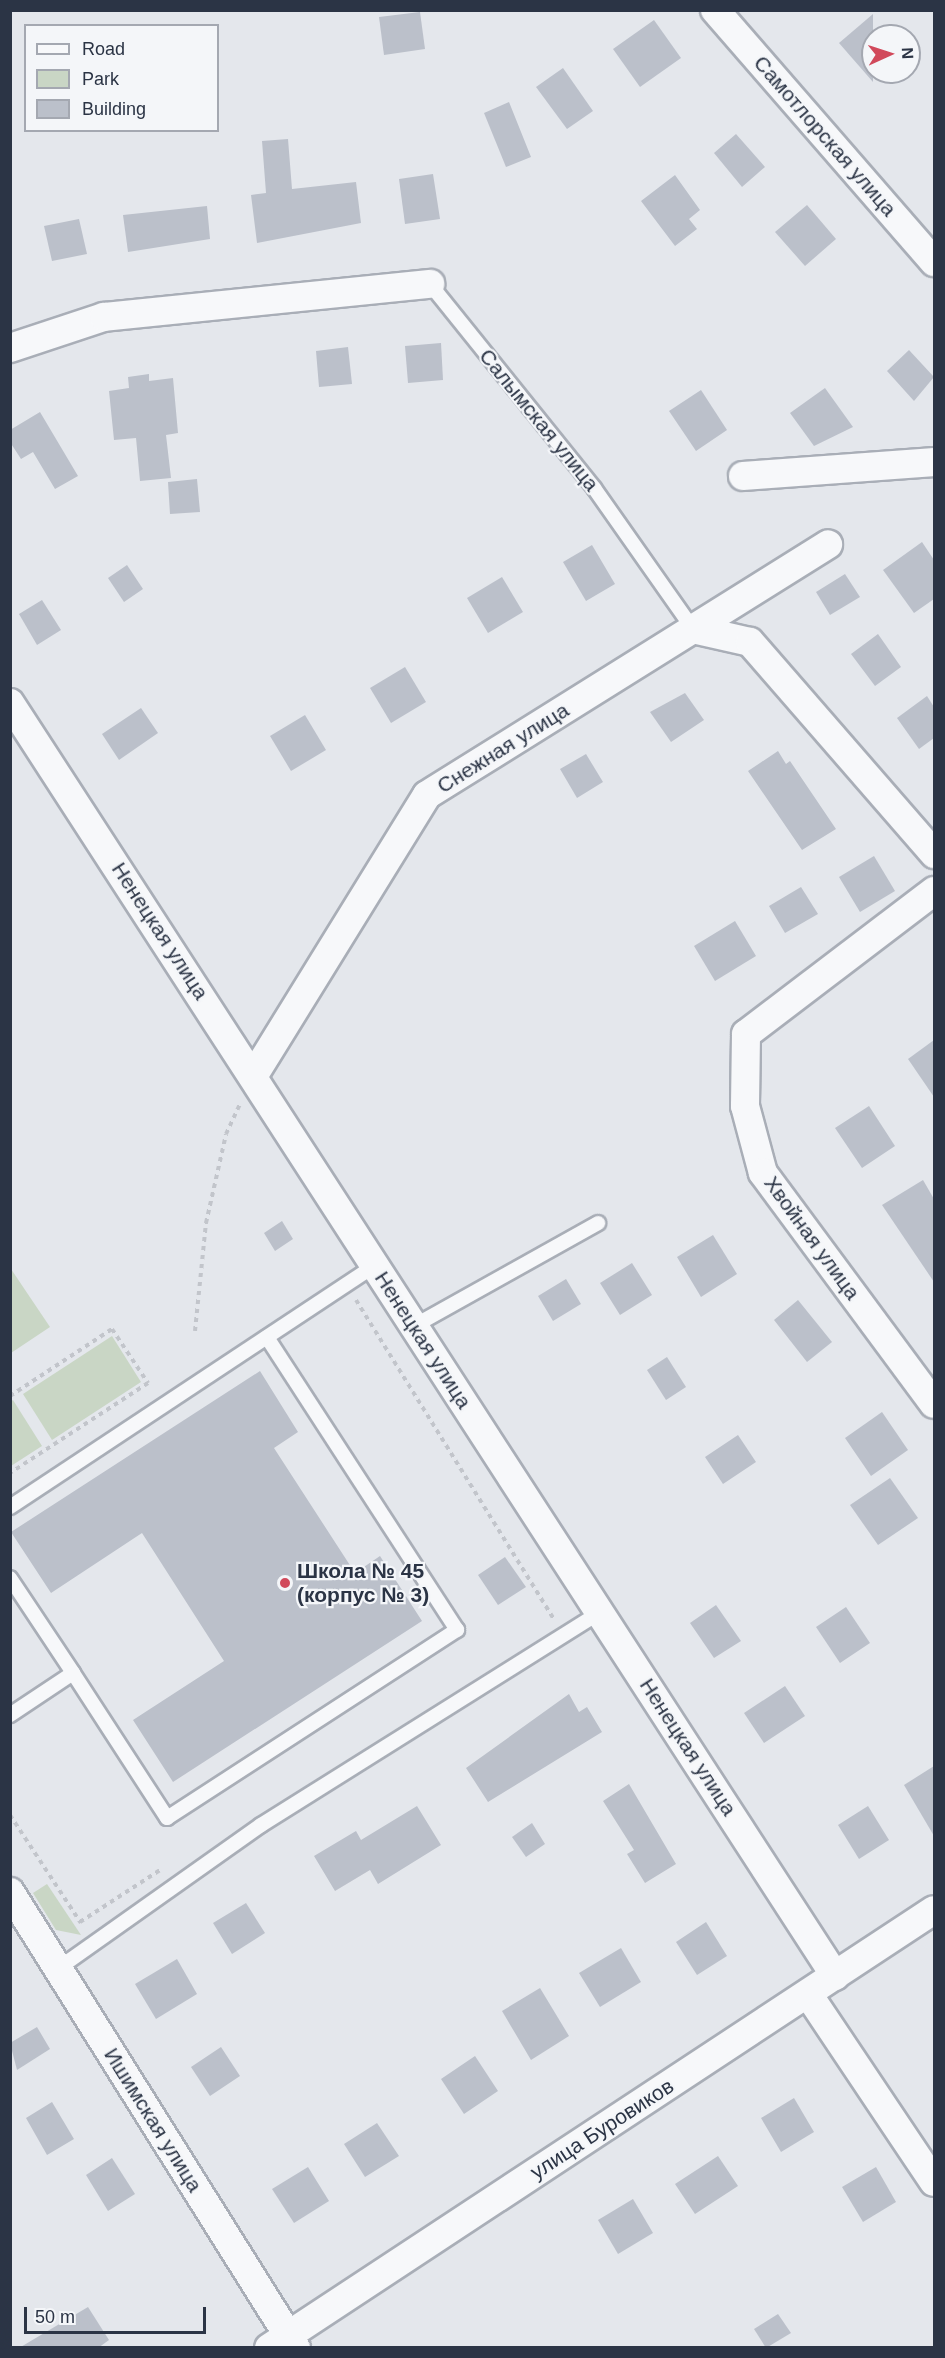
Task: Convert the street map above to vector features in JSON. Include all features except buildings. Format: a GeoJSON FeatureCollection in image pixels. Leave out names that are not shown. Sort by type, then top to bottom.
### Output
{"type":"FeatureCollection","features":[{"type":"Feature","properties":{"kind":"street","name":"Самотлорская улица"},"geometry":{"type":"LineString","coordinates":[[715,10],[934,262]]}},
{"type":"Feature","properties":{"kind":"street","name":"Салымская улица"},"geometry":{"type":"LineString","coordinates":[[10,348],[104,316],[430,284]]}},
{"type":"Feature","properties":{"kind":"street"},"geometry":{"type":"LineString","coordinates":[[743,476],[934,462]]}},
{"type":"Feature","properties":{"kind":"street","name":"Снежная улица"},"geometry":{"type":"LineString","coordinates":[[254,1075],[427,795],[828,544]]}},
{"type":"Feature","properties":{"kind":"street"},"geometry":{"type":"LineString","coordinates":[[693,629],[750,642],[934,854]]}},
{"type":"Feature","properties":{"kind":"street","name":"Ненецкая улица"},"geometry":{"type":"LineString","coordinates":[[10,703],[254,1075],[374,1266],[601,1611],[836,1976]]}},
{"type":"Feature","properties":{"kind":"street","name":"Хвойная улица"},"geometry":{"type":"LineString","coordinates":[[934,891],[746,1034],[745,1106],[763,1173],[934,1404]]}},
{"type":"Feature","properties":{"kind":"street","name":"Ишимская улица"},"geometry":{"type":"LineString","coordinates":[[10,1892],[59,1968],[285,2343]]}},
{"type":"Feature","properties":{"kind":"street","name":"улица Буровиков"},"geometry":{"type":"LineString","coordinates":[[285,2343],[934,1910]]}},
{"type":"Feature","properties":{"kind":"street"},"geometry":{"type":"LineString","coordinates":[[808,1994],[934,2182]]}},
{"type":"Feature","properties":{"kind":"lane","name":"Салымская улица"},"geometry":{"type":"LineString","coordinates":[[430,284],[594,488],[693,629]]}},
{"type":"Feature","properties":{"kind":"lane"},"geometry":{"type":"LineString","coordinates":[[414,1326],[598,1223]]}},
{"type":"Feature","properties":{"kind":"lane"},"geometry":{"type":"LineString","coordinates":[[10,1507],[374,1266]]}},
{"type":"Feature","properties":{"kind":"lane"},"geometry":{"type":"LineString","coordinates":[[10,1578],[167,1818],[456,1630],[267,1337]]}},
{"type":"Feature","properties":{"kind":"lane"},"geometry":{"type":"LineString","coordinates":[[59,1968],[261,1825],[601,1611]]}},
{"type":"Feature","properties":{"kind":"lane"},"geometry":{"type":"LineString","coordinates":[[10,1715],[73,1673]]}},
{"type":"Feature","properties":{"kind":"path"},"geometry":{"type":"LineString","coordinates":[[195,1331],[206,1223],[226,1134],[254,1075]]}},
{"type":"Feature","properties":{"kind":"path"},"geometry":{"type":"LineString","coordinates":[[346,1285],[555,1617],[545,1623]]}},
{"type":"Feature","properties":{"kind":"path"},"geometry":{"type":"LineString","coordinates":[[10,1396],[112,1329],[148,1383],[10,1473]]}},
{"type":"Feature","properties":{"kind":"path"},"geometry":{"type":"LineString","coordinates":[[10,1815],[94,1944]]}},
{"type":"Feature","properties":{"kind":"path"},"geometry":{"type":"LineString","coordinates":[[80,1922],[169,1865]]}},
{"type":"Feature","properties":{"kind":"green space"},"geometry":{"type":"Polygon","coordinates":[[[10,1269],[50,1327],[11,1353],[10,1269]]]}},
{"type":"Feature","properties":{"kind":"green space"},"geometry":{"type":"Polygon","coordinates":[[[112,1336],[141,1382],[52,1440],[23,1394],[112,1336]]]}},
{"type":"Feature","properties":{"kind":"green space"},"geometry":{"type":"Polygon","coordinates":[[[13,1400],[42,1446],[11,1466],[10,1402],[13,1400]]]}},
{"type":"Feature","properties":{"kind":"green space"},"geometry":{"type":"Polygon","coordinates":[[[47,1884],[81,1935],[56,1930],[33,1893],[47,1884]]]}},
{"type":"Feature","properties":{"kind":"place","name":"Школа № 45 (корпус № 3)"},"geometry":{"type":"Point","coordinates":[285,1583]}}]}
